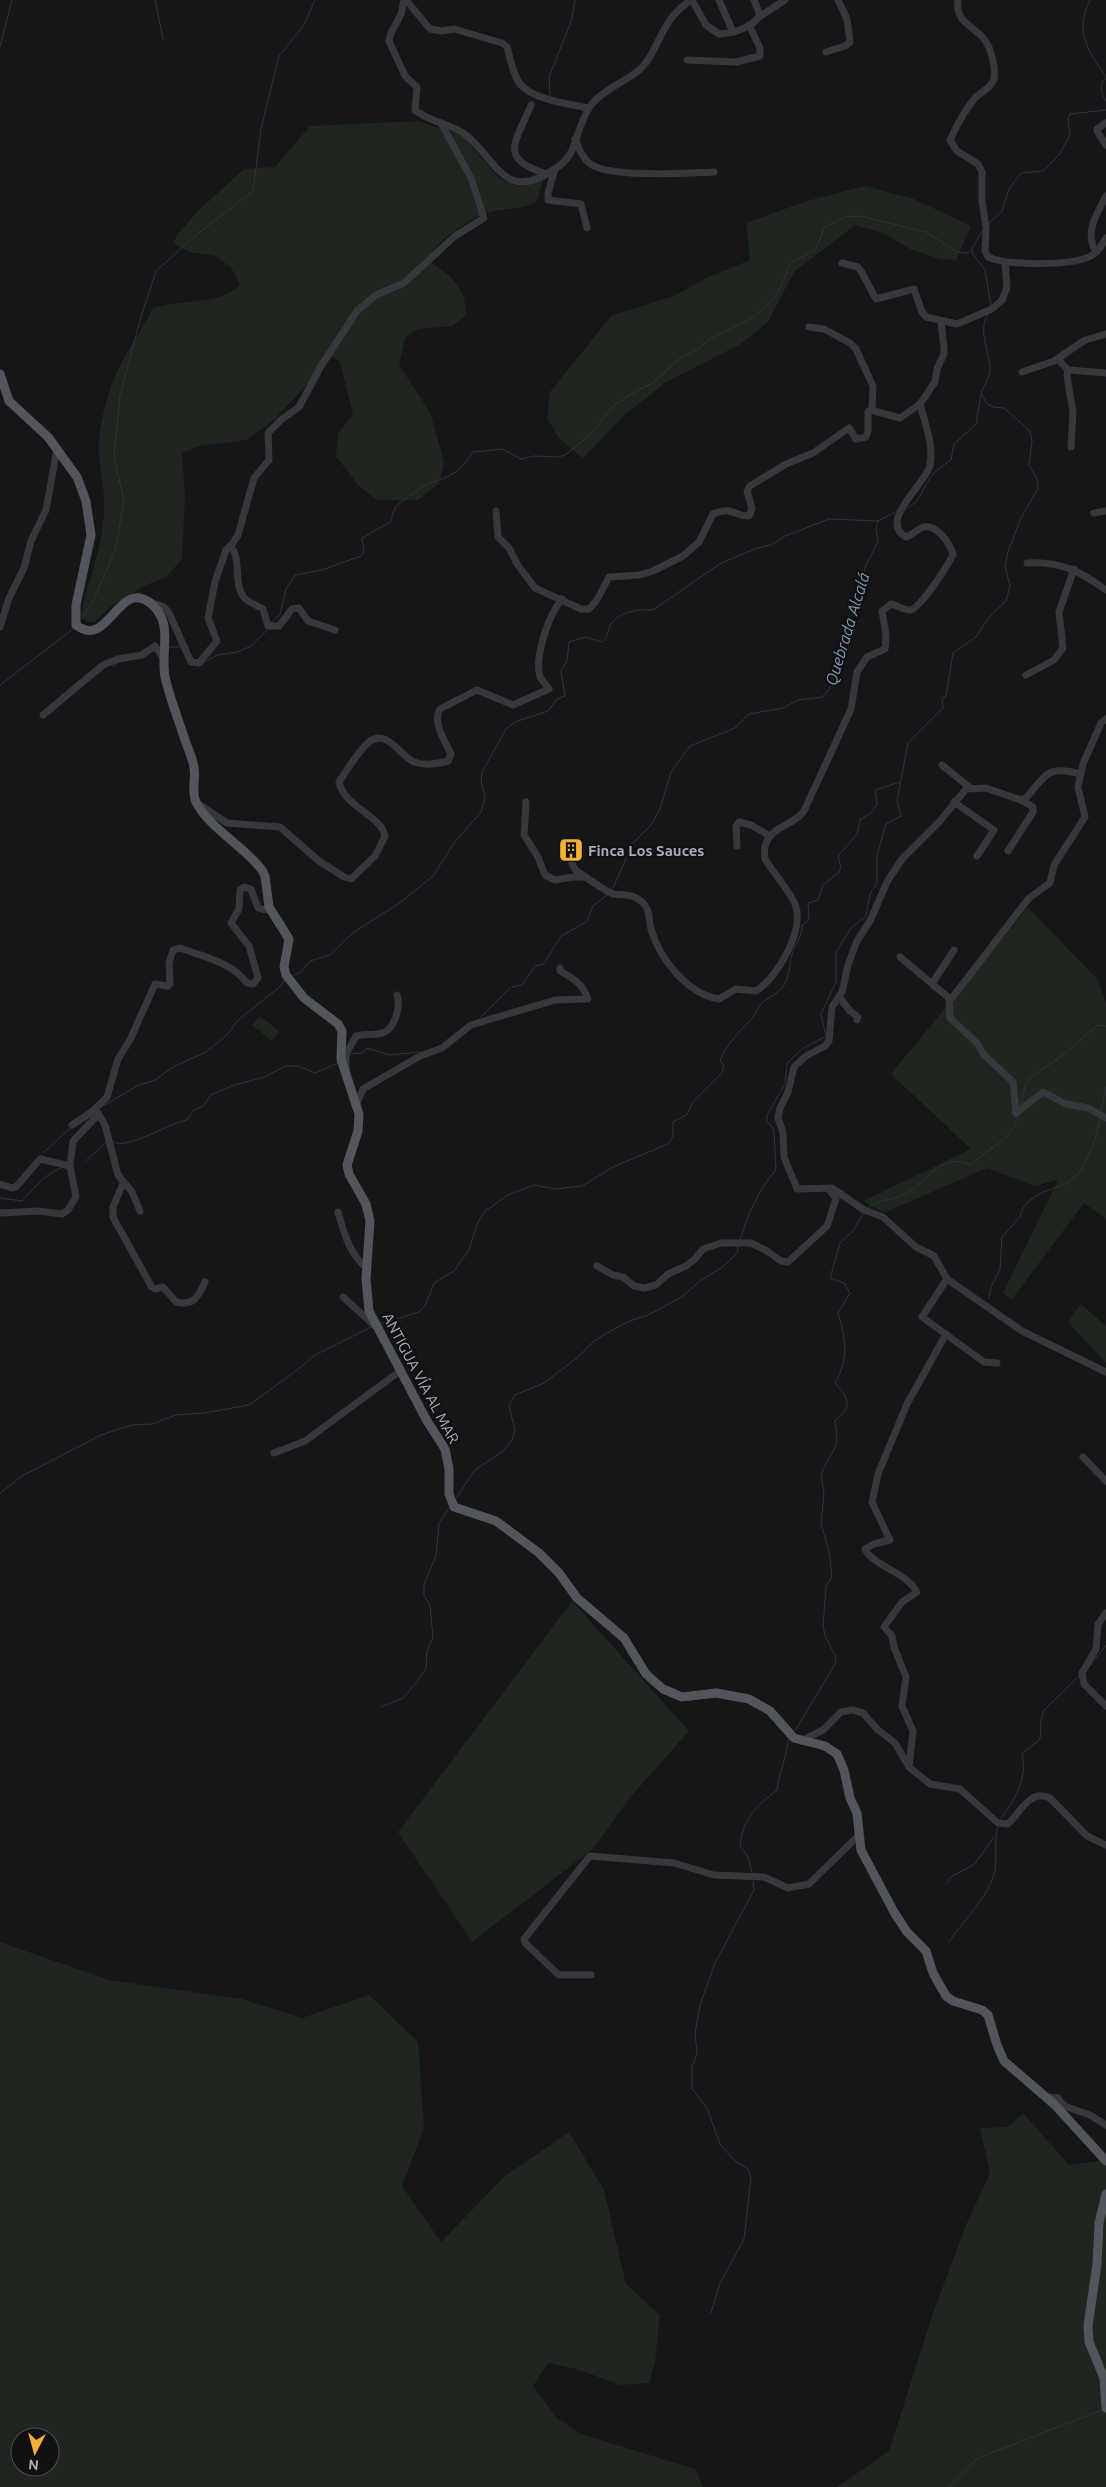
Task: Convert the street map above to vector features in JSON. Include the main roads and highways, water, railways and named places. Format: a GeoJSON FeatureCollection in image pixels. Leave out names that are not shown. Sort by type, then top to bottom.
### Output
{"type":"FeatureCollection","features":[{"type":"Feature","properties":{"kind":"main road","name":"ANTIGUA VÍA AL MAR"},"geometry":{"type":"LineString","coordinates":[[0,374],[9,401],[35,424],[57,449],[77,477],[91,524],[90,545],[76,605],[76,625],[88,630],[94,630],[106,623],[127,600],[138,598],[149,602],[165,626],[165,676],[193,761],[194,797],[196,803],[262,870],[265,876],[269,907],[289,939],[284,968],[286,975],[304,998],[338,1024],[342,1031],[341,1059],[360,1114],[358,1131],[347,1165],[348,1174],[370,1216],[367,1301],[378,1328],[400,1371],[427,1421],[445,1449],[449,1469],[448,1494],[454,1507],[496,1521],[539,1553],[559,1573],[576,1598],[624,1638],[653,1682],[682,1697],[727,1694],[755,1702],[770,1711],[794,1738],[825,1746],[837,1754],[844,1770],[850,1798],[857,1813],[861,1850],[902,1926],[926,1951],[938,1986],[953,2001],[976,2008],[988,2015],[1004,2061],[1047,2097],[1106,2161]]}},
{"type":"Feature","properties":{"kind":"main road"},"geometry":{"type":"LineString","coordinates":[[1105,2407],[1104,2378],[1089,2342],[1088,2326],[1097,2264],[1099,2223],[1106,2194]]}},
{"type":"Feature","properties":{"kind":"waterway"},"geometry":{"type":"LineString","coordinates":[[0,47],[12,0]]}},
{"type":"Feature","properties":{"kind":"waterway"},"geometry":{"type":"LineString","coordinates":[[155,0],[163,39]]}},
{"type":"Feature","properties":{"kind":"waterway"},"geometry":{"type":"LineString","coordinates":[[82,619],[92,603],[115,551],[124,501],[114,457],[120,395],[141,317],[156,271],[196,235],[253,191],[261,129],[279,56],[304,25],[315,0]]}},
{"type":"Feature","properties":{"kind":"waterway"},"geometry":{"type":"LineString","coordinates":[[550,97],[549,77],[571,22],[575,0]]}},
{"type":"Feature","properties":{"kind":"waterway"},"geometry":{"type":"LineString","coordinates":[[1090,0],[1085,11],[1083,32],[1089,50],[1106,77]]}},
{"type":"Feature","properties":{"kind":"waterway"},"geometry":{"type":"LineString","coordinates":[[1106,77],[1101,89],[1106,101]]}},
{"type":"Feature","properties":{"kind":"waterway"},"geometry":{"type":"LineString","coordinates":[[988,224],[1002,211],[1009,189],[1021,173],[1043,171],[1059,155],[1070,135],[1068,119],[1070,114],[1106,110]]}},
{"type":"Feature","properties":{"kind":"waterway"},"geometry":{"type":"LineString","coordinates":[[271,623],[280,615],[286,589],[295,575],[322,570],[361,556],[364,552],[362,538],[390,522],[396,506],[425,485],[449,476],[460,469],[473,452],[503,449],[521,459],[534,456],[558,457],[565,455],[589,436],[613,406],[653,383],[680,358],[698,349],[711,338],[755,316],[778,293],[790,264],[816,249],[824,228],[845,217],[861,216],[926,232],[957,252],[968,253],[971,250]]}},
{"type":"Feature","properties":{"kind":"waterway"},"geometry":{"type":"LineString","coordinates":[[982,231],[972,249],[972,253],[985,270],[991,306]]}},
{"type":"Feature","properties":{"kind":"waterway"},"geometry":{"type":"LineString","coordinates":[[740,1240],[754,1203],[764,1185],[776,1170],[774,1132],[767,1122],[767,1115],[785,1084],[787,1063],[802,1049],[826,1036],[821,1014],[836,982],[836,952],[851,928],[866,916],[870,894],[877,883],[877,855],[886,824],[901,816],[897,801],[908,743],[943,708],[942,699],[946,696],[953,653],[976,637],[989,617],[1006,601],[1010,586],[1005,566],[1008,552],[1020,520],[1038,488],[1037,479],[1029,465],[1032,441],[1030,431],[1004,408],[993,407],[986,403],[981,392],[990,373],[984,335],[985,321],[988,314]]}},
{"type":"Feature","properties":{"kind":"waterway"},"geometry":{"type":"LineString","coordinates":[[907,508],[917,500],[934,473],[951,460],[954,444],[976,424],[981,394]]}},
{"type":"Feature","properties":{"kind":"waterway"},"geometry":{"type":"LineString","coordinates":[[294,975],[301,972],[310,961],[330,955],[354,932],[401,902],[433,876],[454,843],[481,812],[485,797],[481,781],[482,772],[506,729],[515,722],[548,711],[557,699],[565,696],[561,671],[567,661],[569,642],[585,637],[602,642],[607,636],[611,624],[619,616],[636,611],[653,610],[721,563],[757,548],[771,545],[785,536],[829,519],[878,521],[897,511]]}},
{"type":"Feature","properties":{"kind":"waterway","name":"Quebrada Alcalá"},"geometry":{"type":"LineString","coordinates":[[612,890],[633,843],[651,825],[660,809],[671,772],[690,746],[735,728],[749,714],[783,708],[798,700],[822,697],[829,690],[866,565],[878,542],[876,529],[878,521]]}},
{"type":"Feature","properties":{"kind":"waterway"},"geometry":{"type":"LineString","coordinates":[[0,685],[73,629]]}},
{"type":"Feature","properties":{"kind":"waterway"},"geometry":{"type":"LineString","coordinates":[[203,663],[217,655],[238,652],[251,646],[268,629]]}},
{"type":"Feature","properties":{"kind":"waterway"},"geometry":{"type":"LineString","coordinates":[[169,647],[180,647]]}},
{"type":"Feature","properties":{"kind":"waterway"},"geometry":{"type":"LineString","coordinates":[[113,667],[118,662]]}},
{"type":"Feature","properties":{"kind":"waterway"},"geometry":{"type":"LineString","coordinates":[[381,1324],[419,1312],[426,1304],[434,1283],[454,1271],[469,1250],[478,1222],[485,1211],[508,1195],[534,1185],[556,1189],[582,1186],[615,1166],[668,1144],[673,1136],[673,1122],[687,1115],[693,1102],[722,1073],[724,1066],[720,1060],[730,1043],[754,1016],[758,1007],[785,984],[792,954],[800,937],[802,925],[809,920],[808,903],[818,900],[823,885],[839,872],[841,867],[838,856],[857,834],[860,820],[871,813],[877,804],[875,790],[900,782]]}},
{"type":"Feature","properties":{"kind":"waterway","name":"Quebrada Alcalá"},"geometry":{"type":"LineString","coordinates":[[512,987],[522,985],[535,966],[544,964],[561,936],[586,922],[593,906],[607,895]]}},
{"type":"Feature","properties":{"kind":"waterway"},"geometry":{"type":"LineString","coordinates":[[103,1106],[137,1086],[155,1080],[173,1067],[206,1052],[227,1035],[238,1020],[281,986],[285,978]]}},
{"type":"Feature","properties":{"kind":"waterway","name":"Quebrada Alcalá"},"geometry":{"type":"LineString","coordinates":[[479,1019],[510,988]]}},
{"type":"Feature","properties":{"kind":"waterway"},"geometry":{"type":"LineString","coordinates":[[1020,1106],[1026,1083],[1031,1077],[1059,1058],[1098,1025],[1106,1026]]}},
{"type":"Feature","properties":{"kind":"waterway","name":"Quebrada Alcalá"},"geometry":{"type":"LineString","coordinates":[[350,1054],[362,1053],[367,1048],[389,1055],[420,1052]]}},
{"type":"Feature","properties":{"kind":"waterway","name":"Quebrada Alcalá"},"geometry":{"type":"LineString","coordinates":[[113,1142],[129,1142],[187,1120],[194,1110],[203,1106],[211,1095],[234,1085],[265,1077],[285,1066],[298,1066],[315,1073],[338,1063]]}},
{"type":"Feature","properties":{"kind":"waterway"},"geometry":{"type":"LineString","coordinates":[[1101,1111],[1106,1087]]}},
{"type":"Feature","properties":{"kind":"waterway"},"geometry":{"type":"LineString","coordinates":[[868,1208],[881,1201],[904,1195],[942,1165],[950,1162],[971,1165],[1005,1138],[1015,1124],[1018,1115]]}},
{"type":"Feature","properties":{"kind":"waterway"},"geometry":{"type":"LineString","coordinates":[[989,1298],[991,1287],[1000,1269],[1002,1237],[1020,1217],[1023,1208],[1030,1200],[1043,1192],[1066,1184],[1082,1170],[1096,1137],[1100,1118]]}},
{"type":"Feature","properties":{"kind":"waterway"},"geometry":{"type":"LineString","coordinates":[[43,1153],[70,1128]]}},
{"type":"Feature","properties":{"kind":"waterway","name":"Quebrada Alcalá"},"geometry":{"type":"LineString","coordinates":[[86,1161],[107,1141]]}},
{"type":"Feature","properties":{"kind":"waterway","name":"Quebrada Alcalá"},"geometry":{"type":"LineString","coordinates":[[0,1198],[22,1201],[46,1177],[63,1167]]}},
{"type":"Feature","properties":{"kind":"waterway"},"geometry":{"type":"LineString","coordinates":[[795,1731],[835,1664],[836,1657],[826,1638],[823,1627],[826,1586],[832,1577],[829,1551],[821,1524],[824,1493],[821,1475],[836,1445],[835,1421],[847,1407],[846,1398],[835,1383],[842,1366],[845,1349],[838,1313],[850,1293],[844,1283],[830,1278],[840,1243],[853,1231],[863,1214]]}},
{"type":"Feature","properties":{"kind":"waterway"},"geometry":{"type":"LineString","coordinates":[[455,1500],[475,1470],[503,1451],[512,1440],[515,1430],[509,1406],[515,1395],[544,1383],[577,1358],[595,1340],[627,1322],[648,1315],[683,1296],[701,1280],[723,1267],[738,1252],[737,1246]]}},
{"type":"Feature","properties":{"kind":"waterway"},"geometry":{"type":"LineString","coordinates":[[0,1493],[22,1476],[101,1435],[132,1425],[152,1424],[176,1415],[204,1413],[249,1405],[315,1355],[371,1327]]}},
{"type":"Feature","properties":{"kind":"waterway"},"geometry":{"type":"LineString","coordinates":[[381,1707],[403,1698],[426,1668],[427,1651],[433,1638],[430,1605],[424,1596],[424,1584],[436,1556],[439,1523],[449,1508]]}},
{"type":"Feature","properties":{"kind":"waterway"},"geometry":{"type":"LineString","coordinates":[[1091,1665],[1106,1645]]}},
{"type":"Feature","properties":{"kind":"waterway"},"geometry":{"type":"LineString","coordinates":[[999,1821],[1010,1806],[1021,1781],[1023,1772],[1022,1754],[1040,1739],[1041,1720],[1044,1710],[1079,1676]]}},
{"type":"Feature","properties":{"kind":"waterway"},"geometry":{"type":"LineString","coordinates":[[752,1873],[748,1857],[740,1846],[744,1828],[747,1820],[757,1807],[777,1790],[788,1740]]}},
{"type":"Feature","properties":{"kind":"waterway"},"geometry":{"type":"LineString","coordinates":[[949,1942],[982,1898],[992,1880],[995,1871],[998,1825]]}},
{"type":"Feature","properties":{"kind":"waterway"},"geometry":{"type":"LineString","coordinates":[[946,1884],[951,1877],[975,1864],[994,1837]]}},
{"type":"Feature","properties":{"kind":"waterway"},"geometry":{"type":"LineString","coordinates":[[711,2313],[720,2283],[744,2239],[751,2177],[747,2168],[736,2162],[720,2144],[707,2108],[692,2089],[692,2067],[697,2053],[695,2033],[700,2005],[715,1963],[754,1890],[753,1881]]}},
{"type":"Feature","properties":{"kind":"waterway"},"geometry":{"type":"LineString","coordinates":[[949,2487],[978,2458],[1102,2410]]}},
{"type":"Feature","properties":{"kind":"place","name":"Finca Los Sauces"},"geometry":{"type":"Point","coordinates":[571,850]}}]}
